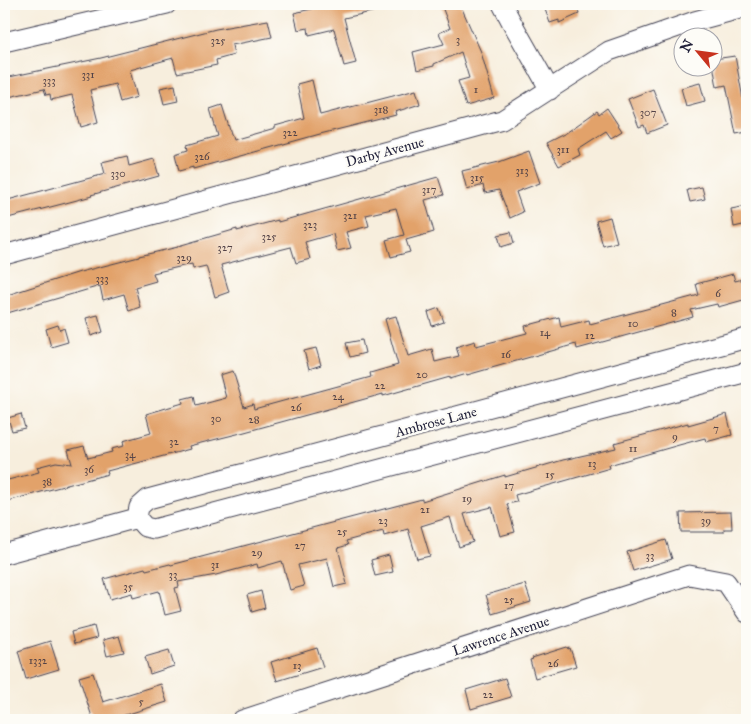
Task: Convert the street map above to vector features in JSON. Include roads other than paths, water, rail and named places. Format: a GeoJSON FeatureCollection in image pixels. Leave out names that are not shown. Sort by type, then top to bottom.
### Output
{"type":"FeatureCollection","features":[{"type":"Feature","properties":{"kind":"street"},"geometry":{"type":"LineString","coordinates":[[4,42],[167,4]]}},
{"type":"Feature","properties":{"kind":"street"},"geometry":{"type":"LineString","coordinates":[[502,4],[550,90]]}},
{"type":"Feature","properties":{"kind":"street","name":"Darby Avenue"},"geometry":{"type":"LineString","coordinates":[[4,255],[502,120],[609,51],[695,22],[747,7]]}},
{"type":"Feature","properties":{"kind":"street","name":"Ambrose Lane"},"geometry":{"type":"LineString","coordinates":[[137,518],[139,507],[148,499],[747,338]]}},
{"type":"Feature","properties":{"kind":"street"},"geometry":{"type":"LineString","coordinates":[[648,365],[657,396]]}},
{"type":"Feature","properties":{"kind":"street"},"geometry":{"type":"LineString","coordinates":[[4,554],[137,518],[145,527],[154,529],[747,372]]}},
{"type":"Feature","properties":{"kind":"street"},"geometry":{"type":"LineString","coordinates":[[374,439],[382,469]]}},
{"type":"Feature","properties":{"kind":"street","name":"Lawrence Avenue"},"geometry":{"type":"LineString","coordinates":[[242,720],[689,575],[726,582],[747,610],[747,613]]}}]}
